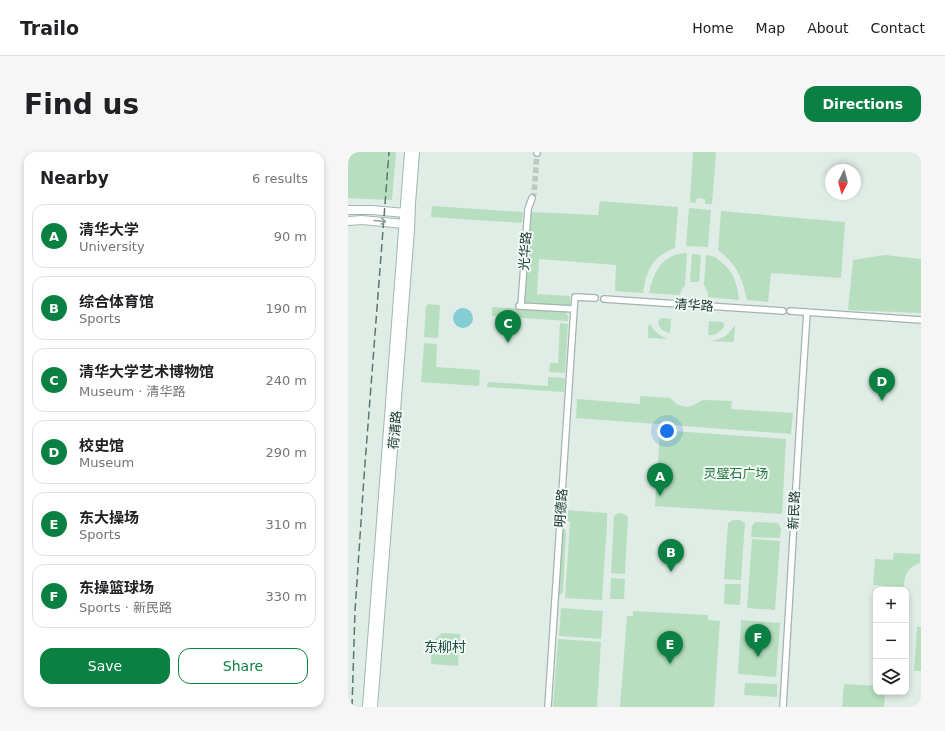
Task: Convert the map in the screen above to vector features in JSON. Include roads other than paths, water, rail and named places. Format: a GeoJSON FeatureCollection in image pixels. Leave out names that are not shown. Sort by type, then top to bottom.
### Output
{"type":"FeatureCollection","features":[{"type":"Feature","properties":{"kind":"main road"},"geometry":{"type":"LineString","coordinates":[[393,212],[400,206],[403,152]]}},
{"type":"Feature","properties":{"kind":"main road","name":"荷清路"},"geometry":{"type":"LineString","coordinates":[[373,707],[406,218],[409,152]]}},
{"type":"Feature","properties":{"kind":"main road","name":"荷清路"},"geometry":{"type":"LineString","coordinates":[[367,707],[406,218],[415,152]]}},
{"type":"Feature","properties":{"kind":"main road"},"geometry":{"type":"LineString","coordinates":[[348,210],[393,212],[406,218]]}},
{"type":"Feature","properties":{"kind":"main road"},"geometry":{"type":"LineString","coordinates":[[348,222],[406,218]]}},
{"type":"Feature","properties":{"kind":"street","name":"光华路"},"geometry":{"type":"LineString","coordinates":[[532,198],[528,209],[520,306],[574,309]]}},
{"type":"Feature","properties":{"kind":"street"},"geometry":{"type":"LineString","coordinates":[[574,309],[575,297],[595,298]]}},
{"type":"Feature","properties":{"kind":"street","name":"清华路"},"geometry":{"type":"LineString","coordinates":[[604,299],[783,311]]}},
{"type":"Feature","properties":{"kind":"street","name":"明德路"},"geometry":{"type":"LineString","coordinates":[[548,707],[574,309]]}},
{"type":"Feature","properties":{"kind":"street"},"geometry":{"type":"LineString","coordinates":[[790,311],[921,320]]}},
{"type":"Feature","properties":{"kind":"street","name":"新民路"},"geometry":{"type":"LineString","coordinates":[[783,707],[807,312]]}},
{"type":"Feature","properties":{"kind":"water"},"geometry":{"type":"Polygon","coordinates":[[[463,308],[470,311],[473,318],[470,325],[463,328],[456,325],[453,318],[456,311],[463,308]]]}},
{"type":"Feature","properties":{"kind":"tunnel"},"geometry":{"type":"LineString","coordinates":[[532,198],[534,194],[537,153]]}},
{"type":"Feature","properties":{"kind":"railway"},"geometry":{"type":"LineString","coordinates":[[352,707],[355,611],[389,152]]}},
{"type":"Feature","properties":{"kind":"place","name":"清华大学艺术博物馆"},"geometry":{"type":"Point","coordinates":[508,343]}},
{"type":"Feature","properties":{"kind":"place","name":"校史馆"},"geometry":{"type":"Point","coordinates":[882,401]}},
{"type":"Feature","properties":{"kind":"place","name":"清华大学"},"geometry":{"type":"Point","coordinates":[660,496]}},
{"type":"Feature","properties":{"kind":"place","name":"综合体育馆"},"geometry":{"type":"Point","coordinates":[671,572]}},
{"type":"Feature","properties":{"kind":"place","name":"东操篮球场"},"geometry":{"type":"Point","coordinates":[758,657]}},
{"type":"Feature","properties":{"kind":"place","name":"东大操场"},"geometry":{"type":"Point","coordinates":[670,664]}},
{"type":"Feature","properties":{"kind":"district","name":"东柳村"},"geometry":{"type":"Point","coordinates":[445,647]}},
{"type":"Feature","properties":{"kind":"park label","name":"灵璧石广场"},"geometry":{"type":"Point","coordinates":[736,473]}}]}
